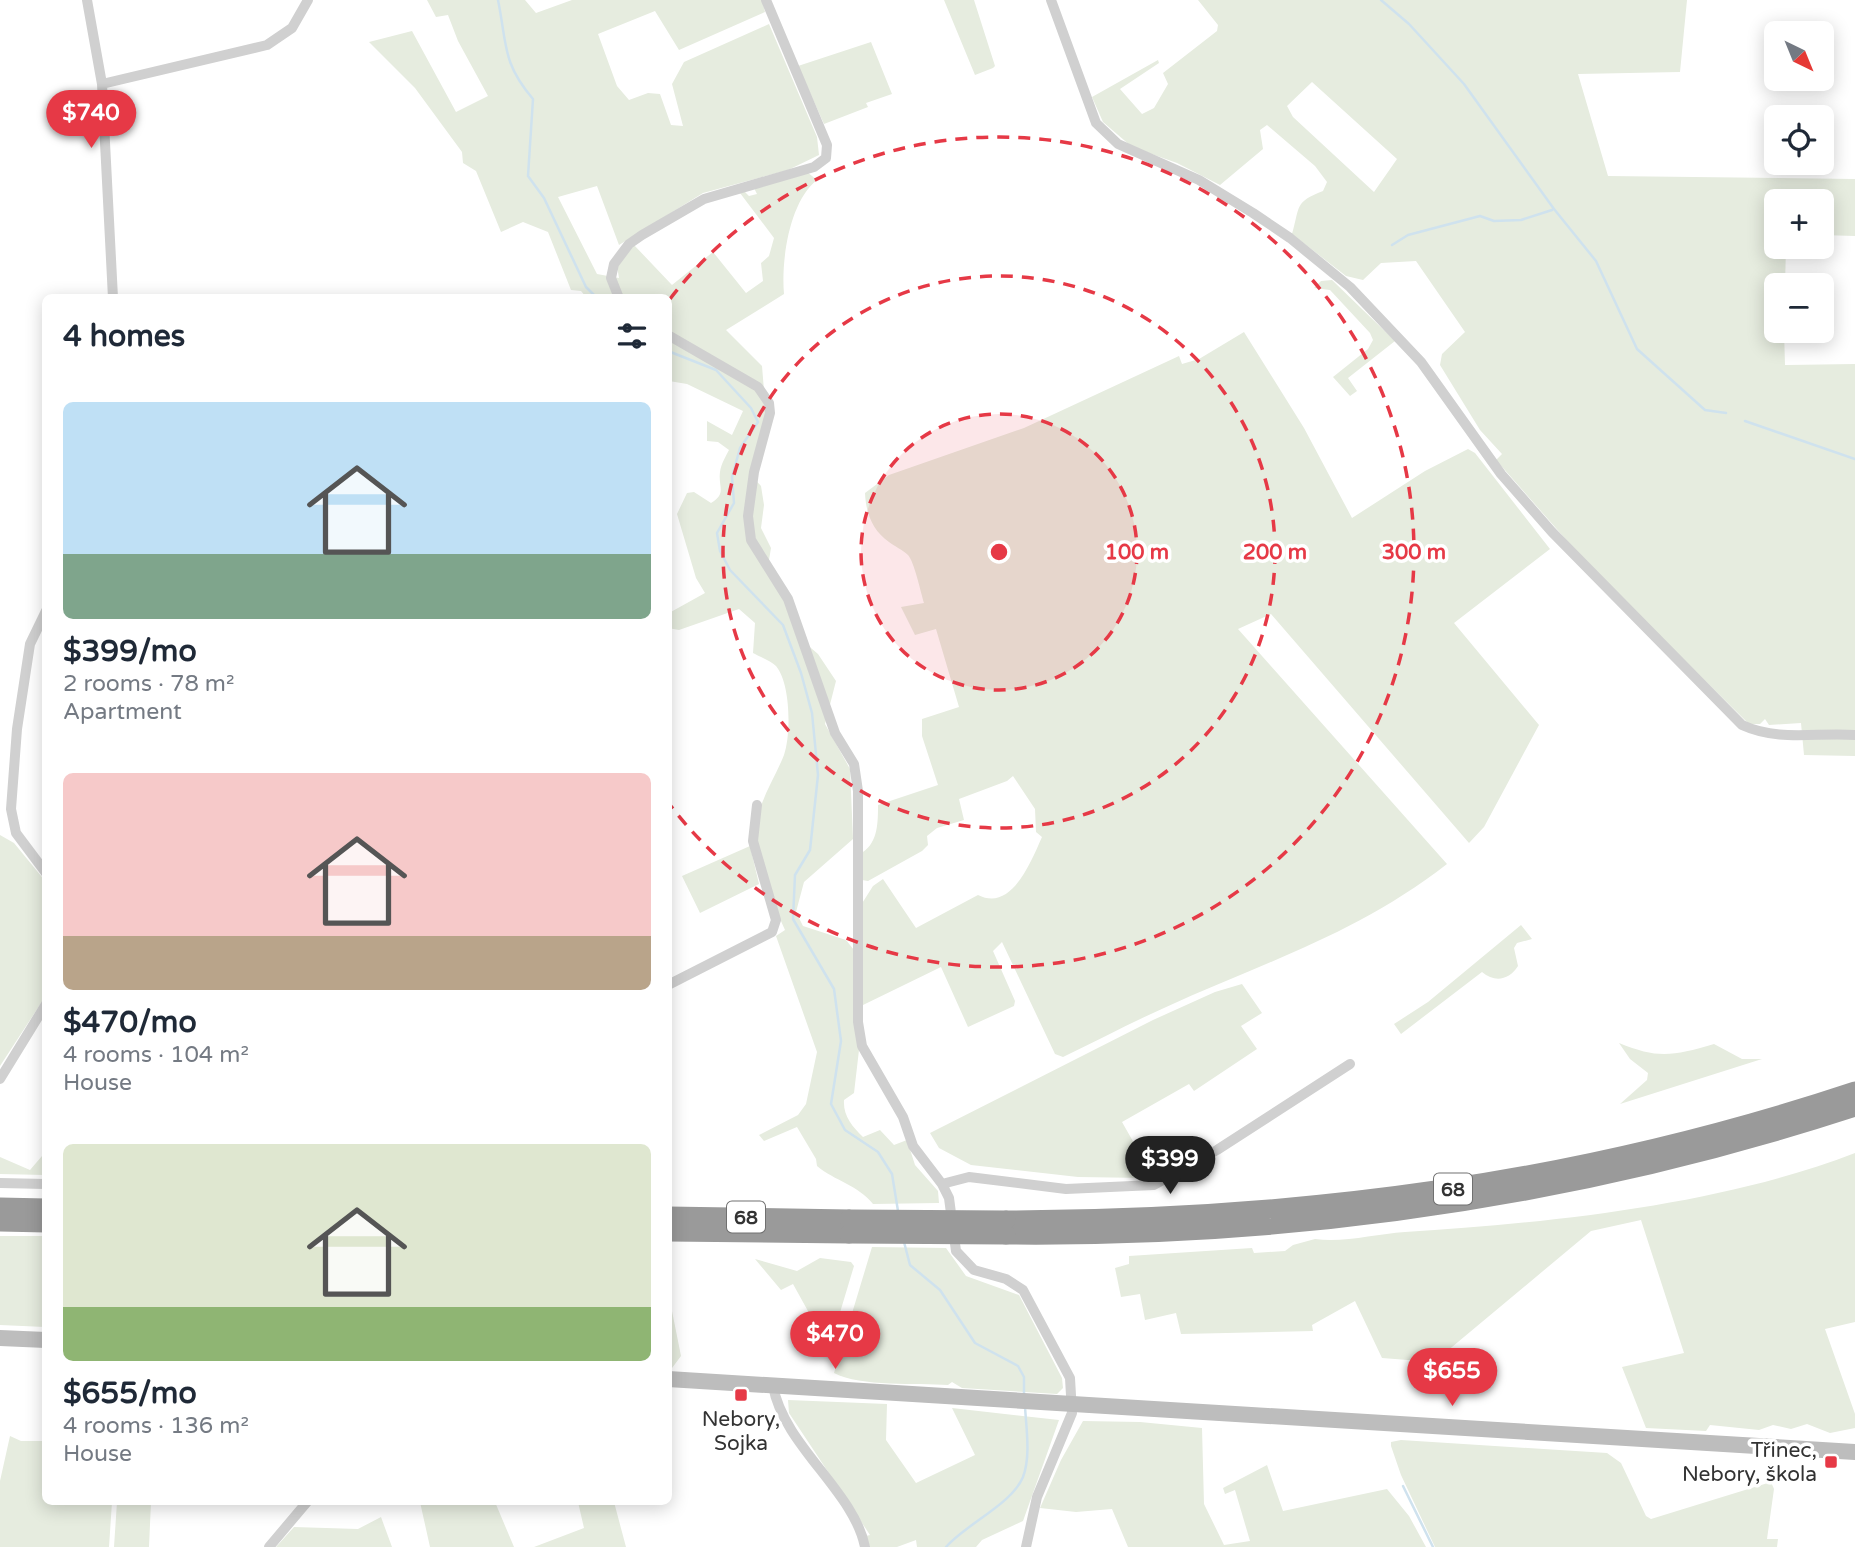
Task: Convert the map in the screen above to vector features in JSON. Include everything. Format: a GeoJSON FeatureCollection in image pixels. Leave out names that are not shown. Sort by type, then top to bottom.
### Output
{"type":"FeatureCollection","features":[{"type":"Feature","properties":{"kind":"highway","name":"68"},"geometry":{"type":"LineString","coordinates":[[1006,1228],[1294,1210],[1463,1188],[1677,1143],[1855,1091]]}},
{"type":"Feature","properties":{"kind":"highway","name":"68"},"geometry":{"type":"LineString","coordinates":[[672,1216],[849,1226],[1231,1229],[1381,1215],[1550,1188],[1668,1161],[1855,1107]]}},
{"type":"Feature","properties":{"kind":"highway"},"geometry":{"type":"LineString","coordinates":[[0,1207],[42,1208]]}},
{"type":"Feature","properties":{"kind":"highway"},"geometry":{"type":"LineString","coordinates":[[0,1222],[42,1223]]}},
{"type":"Feature","properties":{"kind":"highway","name":"68"},"geometry":{"type":"LineString","coordinates":[[672,1232],[849,1226]]}},
{"type":"Feature","properties":{"kind":"main road"},"geometry":{"type":"LineString","coordinates":[[0,1338],[42,1340]]}},
{"type":"Feature","properties":{"kind":"main road"},"geometry":{"type":"LineString","coordinates":[[672,1379],[1855,1452]]}},
{"type":"Feature","properties":{"kind":"street"},"geometry":{"type":"LineString","coordinates":[[87,0],[102,84],[113,294]]}},
{"type":"Feature","properties":{"kind":"street"},"geometry":{"type":"LineString","coordinates":[[102,84],[267,45],[292,28],[309,0]]}},
{"type":"Feature","properties":{"kind":"street"},"geometry":{"type":"LineString","coordinates":[[618,294],[611,278],[614,264],[629,244],[694,203],[814,167],[825,158],[827,145],[766,0]]}},
{"type":"Feature","properties":{"kind":"street"},"geometry":{"type":"LineString","coordinates":[[1051,0],[1096,123],[1108,137],[1135,154],[1223,193],[1290,238],[1350,287],[1421,362],[1501,474],[1552,533],[1742,725],[1757,732],[1776,735],[1855,736]]}},
{"type":"Feature","properties":{"kind":"street"},"geometry":{"type":"LineString","coordinates":[[672,337],[758,387],[769,402],[770,413],[754,472],[750,505],[751,540],[788,599],[835,733],[854,764],[858,791],[858,1022],[862,1046],[903,1117],[919,1157],[943,1184],[953,1214],[956,1251],[974,1270],[1006,1279],[1023,1290],[1070,1378],[1072,1413],[1037,1497],[1026,1547]]}},
{"type":"Feature","properties":{"kind":"street"},"geometry":{"type":"LineString","coordinates":[[42,619],[30,643],[17,729],[11,809],[16,833],[42,868]]}},
{"type":"Feature","properties":{"kind":"street"},"geometry":{"type":"LineString","coordinates":[[672,983],[772,932],[776,920],[753,841],[757,805]]}},
{"type":"Feature","properties":{"kind":"street"},"geometry":{"type":"LineString","coordinates":[[0,1079],[42,1011]]}},
{"type":"Feature","properties":{"kind":"street"},"geometry":{"type":"LineString","coordinates":[[943,1184],[969,1177],[1066,1189],[1154,1185],[1217,1150],[1350,1063]]}},
{"type":"Feature","properties":{"kind":"street"},"geometry":{"type":"LineString","coordinates":[[0,1183],[42,1184]]}},
{"type":"Feature","properties":{"kind":"street"},"geometry":{"type":"LineString","coordinates":[[773,1386],[780,1411],[856,1522],[865,1547]]}},
{"type":"Feature","properties":{"kind":"street"},"geometry":{"type":"LineString","coordinates":[[269,1547],[304,1505]]}},
{"type":"Feature","properties":{"kind":"shaded area"},"geometry":{"type":"Polygon","coordinates":[[[427,0],[525,0],[536,13],[572,0],[762,0],[765,12],[679,50],[655,11],[598,34],[617,86],[629,100],[648,93],[660,94],[671,125],[683,126],[672,84],[684,62],[769,24],[817,137],[819,155],[788,170],[703,193],[619,245],[597,186],[558,197],[597,274],[619,278],[617,266],[634,245],[672,285],[713,252],[746,293],[763,281],[761,263],[769,256],[774,238],[740,193],[744,191],[749,196],[757,194],[754,188],[807,172],[817,180],[807,190],[793,217],[784,265],[784,294],[726,330],[762,366],[766,415],[750,474],[761,486],[764,505],[761,528],[771,548],[767,572],[786,600],[798,637],[818,654],[836,681],[825,724],[850,769],[853,839],[804,882],[796,912],[803,926],[846,940],[854,950],[859,1050],[854,1093],[844,1100],[847,1116],[863,1137],[880,1130],[894,1145],[907,1140],[915,1165],[938,1191],[939,1203],[873,1204],[860,1192],[817,1166],[816,1159],[797,1127],[764,1141],[759,1135],[798,1115],[806,1104],[817,1052],[776,936],[785,930],[765,880],[757,839],[760,808],[786,746],[788,723],[785,685],[776,666],[753,653],[755,623],[739,609],[679,630],[672,629],[672,611],[705,593],[696,578],[677,514],[687,493],[694,492],[711,503],[720,493],[721,469],[729,450],[718,442],[707,441],[707,421],[732,435],[743,411],[687,384],[672,382],[672,294],[584,294],[571,290],[548,232],[523,222],[501,232],[476,171],[463,163],[462,152],[415,88],[369,42],[412,31],[456,112],[488,96],[458,41],[448,15],[436,17],[427,0]]]}},
{"type":"Feature","properties":{"kind":"shaded area"},"geometry":{"type":"Polygon","coordinates":[[[944,0],[974,0],[995,66],[993,68],[975,75],[944,0]]]}},
{"type":"Feature","properties":{"kind":"shaded area"},"geometry":{"type":"Polygon","coordinates":[[[1198,0],[1687,0],[1680,72],[1578,74],[1608,176],[1855,179],[1855,236],[1834,235],[1834,189],[1764,189],[1764,259],[1786,259],[1785,273],[1764,273],[1764,343],[1784,343],[1785,365],[1855,364],[1855,756],[1804,755],[1801,723],[1769,725],[1765,719],[1760,724],[1749,724],[1591,568],[1496,460],[1502,454],[1480,430],[1440,365],[1442,354],[1465,332],[1416,261],[1381,263],[1363,280],[1346,276],[1292,234],[1300,206],[1323,191],[1327,182],[1315,166],[1267,125],[1260,130],[1263,149],[1220,185],[1177,163],[1132,147],[1103,122],[1092,97],[1158,60],[1159,63],[1120,89],[1142,114],[1154,108],[1168,84],[1163,73],[1217,31],[1218,25],[1198,0]],[[1312,82],[1287,106],[1293,117],[1374,192],[1397,159],[1312,82]]]}},
{"type":"Feature","properties":{"kind":"shaded area"},"geometry":{"type":"Polygon","coordinates":[[[871,42],[892,94],[866,103],[868,107],[824,124],[798,66],[871,42]]]}},
{"type":"Feature","properties":{"kind":"shaded area"},"geometry":{"type":"Polygon","coordinates":[[[1332,280],[1395,341],[1348,378],[1357,391],[1350,396],[1333,377],[1368,349],[1373,340],[1370,333],[1330,290],[1314,288],[1321,281],[1332,280]]]}},
{"type":"Feature","properties":{"kind":"shaded area"},"geometry":{"type":"Polygon","coordinates":[[[1244,332],[1304,428],[1352,518],[1425,471],[1468,449],[1475,453],[1550,549],[1454,623],[1539,725],[1484,827],[1469,843],[1271,614],[1238,629],[1447,864],[1379,910],[1345,928],[1151,1014],[1063,1057],[1055,1054],[1002,942],[993,951],[1015,1001],[1014,1006],[968,1027],[941,967],[863,1005],[861,905],[873,886],[883,879],[916,928],[978,895],[1000,897],[1010,891],[1025,872],[1042,837],[1036,832],[1035,809],[1013,776],[1007,781],[959,799],[964,820],[937,828],[927,836],[928,845],[922,851],[868,881],[862,880],[863,852],[874,837],[878,805],[938,785],[922,736],[922,719],[959,707],[936,629],[915,635],[901,607],[924,603],[913,564],[908,555],[883,537],[874,526],[865,493],[889,475],[1024,428],[1179,356],[1182,364],[1199,359],[1244,332]]]}},
{"type":"Feature","properties":{"kind":"shaded area"},"geometry":{"type":"Polygon","coordinates":[[[0,835],[14,843],[42,877],[42,1002],[0,1066],[0,835]]]}},
{"type":"Feature","properties":{"kind":"shaded area"},"geometry":{"type":"Polygon","coordinates":[[[750,846],[759,884],[700,913],[682,876],[750,846]]]}},
{"type":"Feature","properties":{"kind":"shaded area"},"geometry":{"type":"Polygon","coordinates":[[[1521,925],[1532,939],[1517,943],[1514,948],[1518,966],[1510,974],[1497,979],[1482,972],[1401,1034],[1394,1024],[1428,1002],[1521,925]]]}},
{"type":"Feature","properties":{"kind":"shaded area"},"geometry":{"type":"Polygon","coordinates":[[[1242,984],[1262,1013],[1241,1026],[1257,1049],[1194,1091],[1189,1084],[1122,1122],[1147,1166],[1149,1176],[1145,1178],[1078,1177],[971,1165],[939,1148],[930,1133],[1153,1020],[1215,992],[1242,984]]]}},
{"type":"Feature","properties":{"kind":"shaded area"},"geometry":{"type":"Polygon","coordinates":[[[1619,1043],[1655,1054],[1676,1053],[1714,1044],[1742,1059],[1762,1059],[1620,1104],[1647,1080],[1648,1073],[1630,1059],[1619,1043]]]}},
{"type":"Feature","properties":{"kind":"shaded area"},"geometry":{"type":"Polygon","coordinates":[[[1855,1153],[1855,1322],[1825,1329],[1855,1414],[1855,1428],[1830,1433],[1807,1424],[1791,1429],[1773,1425],[1759,1430],[1710,1425],[1706,1431],[1646,1428],[1622,1367],[1684,1353],[1641,1220],[1591,1231],[1434,1362],[1382,1358],[1355,1301],[1312,1325],[1313,1331],[1181,1334],[1176,1313],[1145,1320],[1140,1294],[1121,1297],[1115,1268],[1129,1264],[1129,1256],[1252,1248],[1254,1253],[1285,1251],[1293,1245],[1315,1239],[1348,1239],[1633,1209],[1748,1186],[1855,1153]]]}},
{"type":"Feature","properties":{"kind":"shaded area"},"geometry":{"type":"Polygon","coordinates":[[[42,1156],[42,1175],[0,1174],[0,1157],[30,1170],[42,1156]]]}},
{"type":"Feature","properties":{"kind":"shaded area"},"geometry":{"type":"Polygon","coordinates":[[[0,1236],[42,1236],[42,1327],[0,1325],[0,1236]]]}},
{"type":"Feature","properties":{"kind":"shaded area"},"geometry":{"type":"Polygon","coordinates":[[[872,1247],[946,1248],[966,1276],[1019,1295],[1062,1378],[1063,1388],[1057,1394],[962,1388],[952,1382],[948,1385],[890,1384],[834,1373],[872,1247]]]}},
{"type":"Feature","properties":{"kind":"shaded area"},"geometry":{"type":"Polygon","coordinates":[[[820,1258],[851,1262],[854,1266],[829,1349],[793,1284],[781,1290],[755,1259],[797,1271],[820,1258]]]}},
{"type":"Feature","properties":{"kind":"shaded area"},"geometry":{"type":"Polygon","coordinates":[[[672,1311],[681,1356],[672,1368],[672,1311]]]}},
{"type":"Feature","properties":{"kind":"shaded area"},"geometry":{"type":"Polygon","coordinates":[[[788,1400],[887,1404],[886,1440],[916,1483],[975,1455],[952,1408],[1059,1420],[1023,1521],[982,1540],[976,1547],[917,1547],[916,1540],[897,1547],[870,1547],[866,1536],[870,1535],[789,1413],[788,1400]]]}},
{"type":"Feature","properties":{"kind":"shaded area"},"geometry":{"type":"Polygon","coordinates":[[[1083,1421],[1140,1422],[1202,1428],[1204,1504],[1224,1545],[1250,1541],[1235,1490],[1225,1494],[1223,1488],[1267,1465],[1283,1511],[1387,1489],[1409,1516],[1426,1547],[1128,1547],[1112,1509],[1076,1512],[1040,1508],[1061,1460],[1083,1421]]]}},
{"type":"Feature","properties":{"kind":"shaded area"},"geometry":{"type":"Polygon","coordinates":[[[10,1436],[21,1441],[42,1441],[42,1505],[112,1505],[109,1547],[0,1547],[0,1481],[10,1436]]]}},
{"type":"Feature","properties":{"kind":"shaded area"},"geometry":{"type":"Polygon","coordinates":[[[1401,1440],[1607,1453],[1621,1463],[1646,1516],[1651,1519],[1771,1482],[1774,1489],[1767,1539],[1778,1539],[1777,1547],[1435,1547],[1401,1475],[1391,1446],[1391,1442],[1401,1440]]]}},
{"type":"Feature","properties":{"kind":"shaded area"},"geometry":{"type":"Polygon","coordinates":[[[117,1505],[151,1505],[149,1547],[114,1547],[117,1505]]]}},
{"type":"Feature","properties":{"kind":"shaded area"},"geometry":{"type":"Polygon","coordinates":[[[421,1505],[496,1505],[514,1547],[430,1547],[421,1505]]]}},
{"type":"Feature","properties":{"kind":"shaded area"},"geometry":{"type":"Polygon","coordinates":[[[579,1505],[615,1505],[626,1547],[534,1547],[584,1528],[579,1505]]]}},
{"type":"Feature","properties":{"kind":"shaded area"},"geometry":{"type":"Polygon","coordinates":[[[381,1517],[392,1547],[276,1547],[294,1527],[358,1529],[381,1517]]]}},
{"type":"Feature","properties":{"kind":"waterway"},"geometry":{"type":"LineString","coordinates":[[498,0],[507,52],[516,75],[533,99],[528,176],[544,198],[586,287],[593,294]]}},
{"type":"Feature","properties":{"kind":"waterway"},"geometry":{"type":"LineString","coordinates":[[1381,0],[1409,24],[1464,84],[1554,209],[1596,261],[1637,349],[1705,410],[1726,413]]}},
{"type":"Feature","properties":{"kind":"waterway"},"geometry":{"type":"LineString","coordinates":[[1392,245],[1408,235],[1480,216],[1494,221],[1521,220],[1552,210]]}},
{"type":"Feature","properties":{"kind":"waterway"},"geometry":{"type":"LineString","coordinates":[[672,353],[716,370],[751,408],[758,422],[740,448],[732,477],[734,503],[717,533],[720,551],[730,570],[783,625],[812,713],[818,775],[810,850],[795,875],[793,919],[834,989],[841,1041],[831,1104],[845,1130],[878,1152],[892,1174],[898,1211]]}},
{"type":"Feature","properties":{"kind":"waterway"},"geometry":{"type":"LineString","coordinates":[[1745,421],[1855,459]]}},
{"type":"Feature","properties":{"kind":"waterway"},"geometry":{"type":"LineString","coordinates":[[904,1242],[910,1265],[940,1290],[975,1343],[1018,1366],[1024,1377],[1024,1395]]}},
{"type":"Feature","properties":{"kind":"waterway"},"geometry":{"type":"LineString","coordinates":[[946,1547],[1009,1496],[1023,1477],[1027,1451],[1025,1406]]}},
{"type":"Feature","properties":{"kind":"waterway"},"geometry":{"type":"LineString","coordinates":[[1403,1486],[1433,1547]]}},
{"type":"Feature","properties":{"kind":"place","name":"Nebory, Sojka"},"geometry":{"type":"Point","coordinates":[741,1395]}},
{"type":"Feature","properties":{"kind":"place","name":"Třinec, Nebory, škola"},"geometry":{"type":"Point","coordinates":[1831,1462]}}]}
